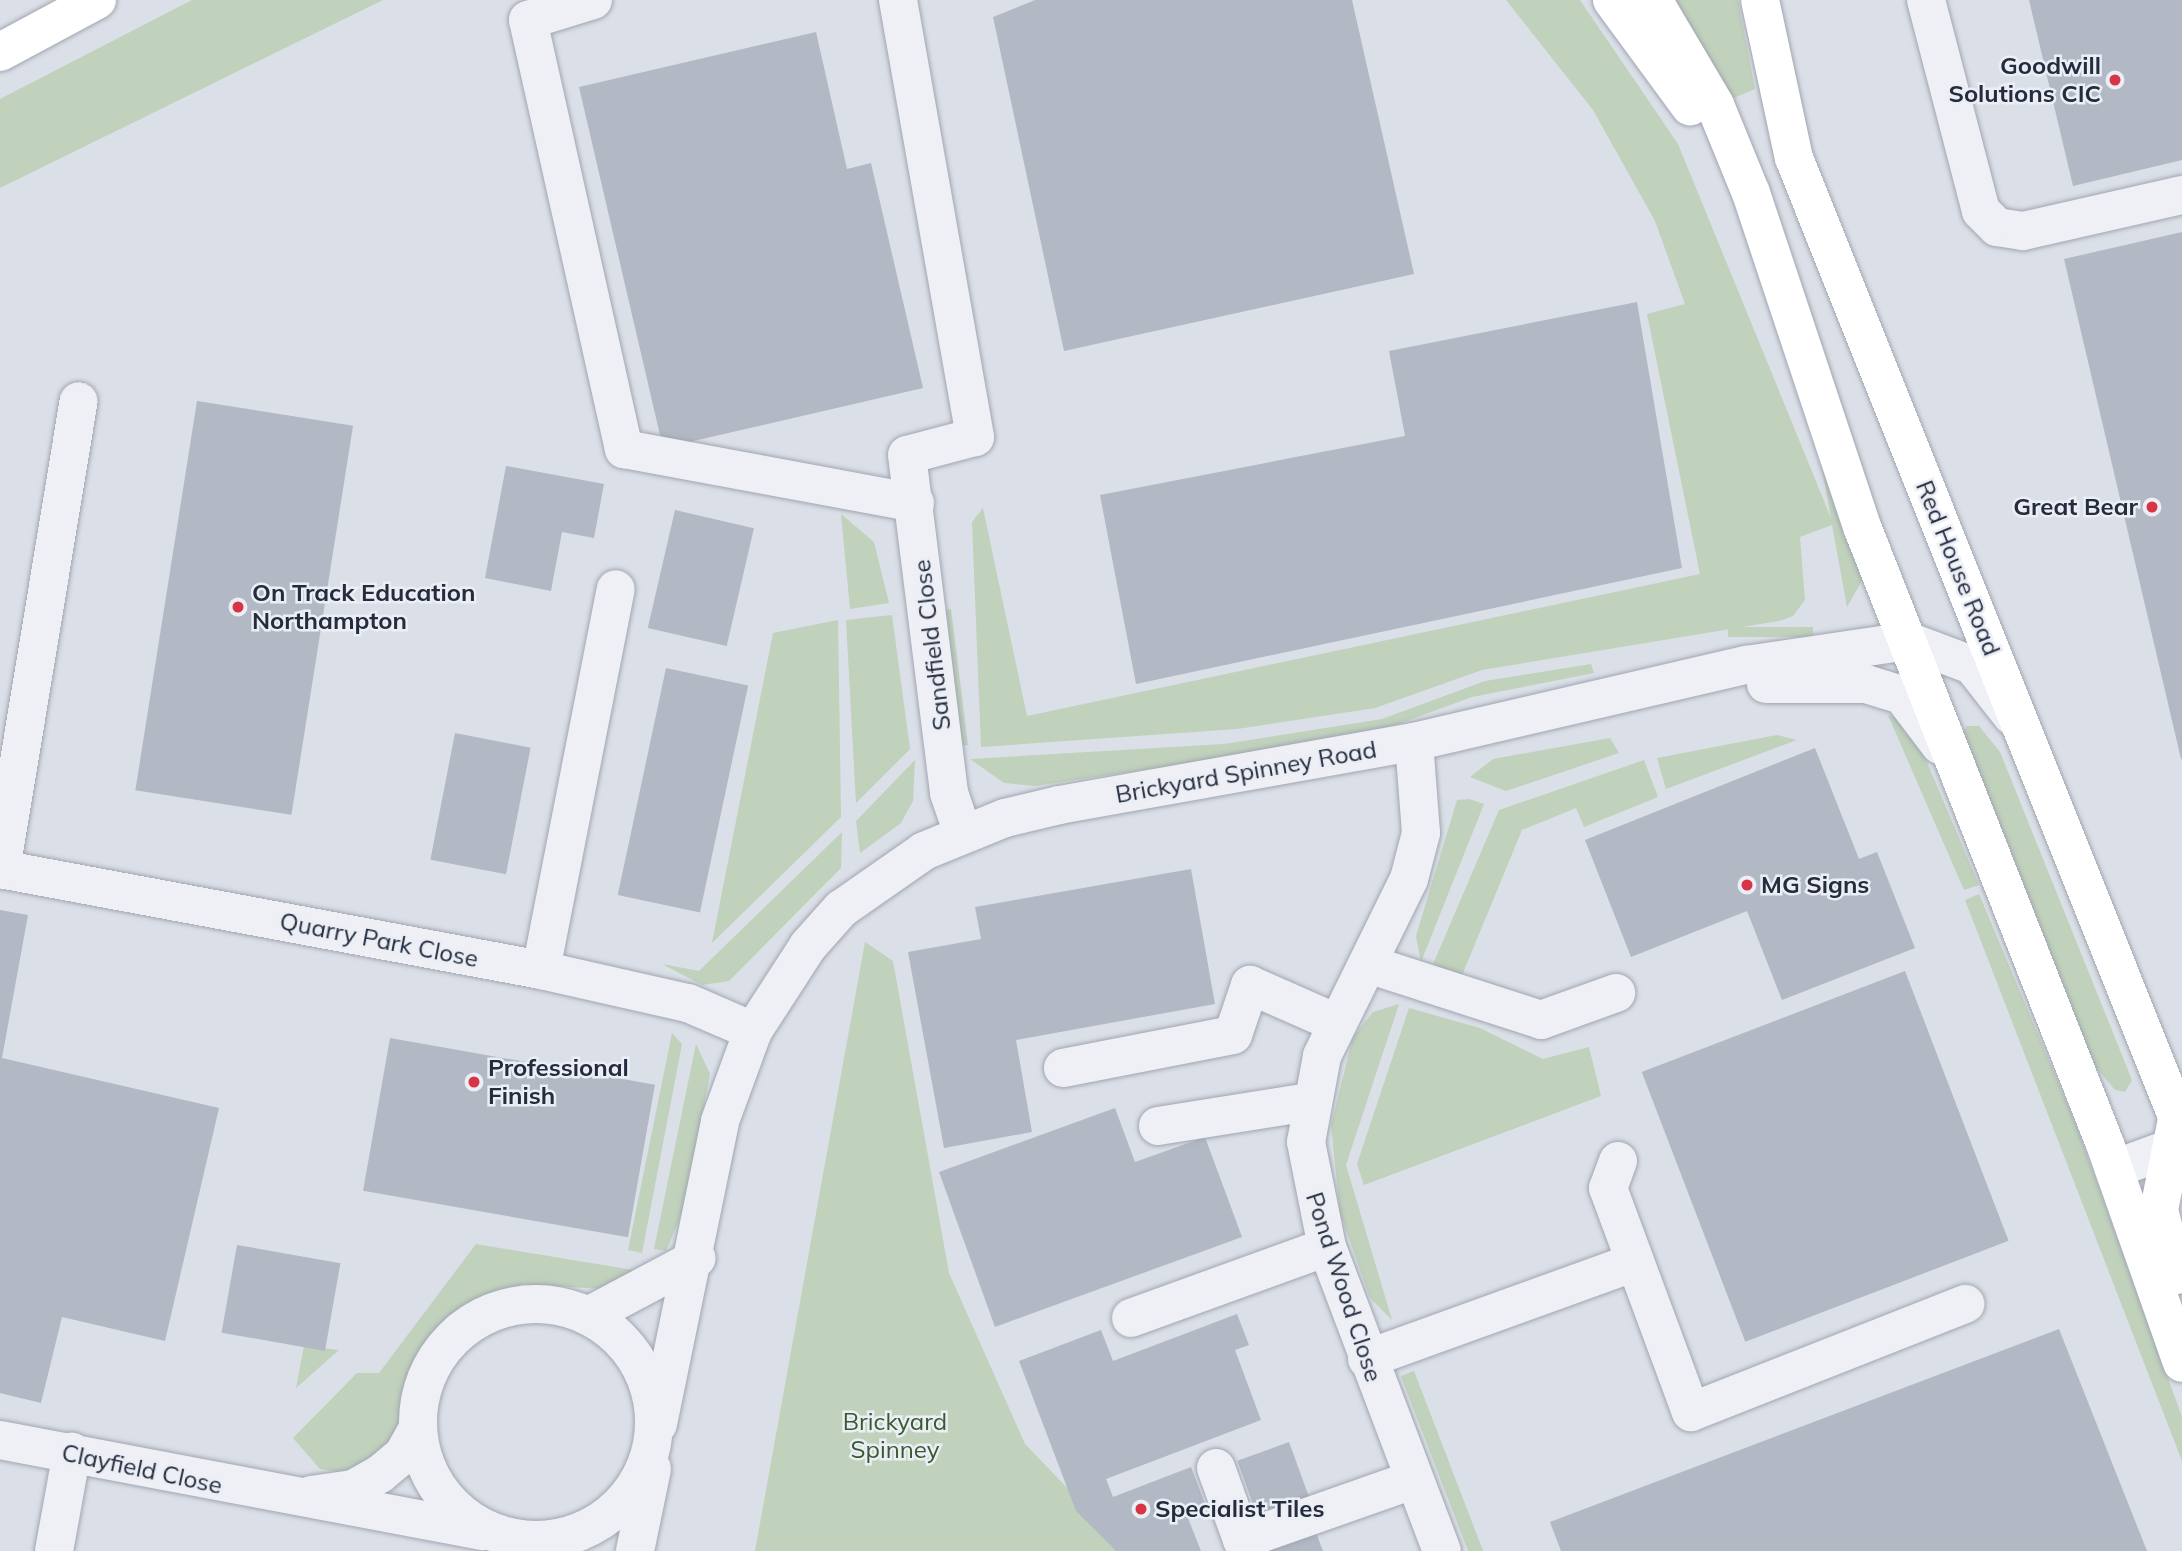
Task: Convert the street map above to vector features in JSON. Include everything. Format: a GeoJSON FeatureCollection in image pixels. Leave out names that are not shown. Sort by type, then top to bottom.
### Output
{"type":"FeatureCollection","features":[{"type":"Feature","properties":{"kind":"main road"},"geometry":{"type":"LineString","coordinates":[[0,52],[97,0]]}},
{"type":"Feature","properties":{"kind":"main road"},"geometry":{"type":"LineString","coordinates":[[1612,0],[1751,193]]}},
{"type":"Feature","properties":{"kind":"main road"},"geometry":{"type":"LineString","coordinates":[[1653,0],[1715,105],[1751,193],[1863,530],[1926,654],[1952,765],[2114,1169],[2182,1363]]}},
{"type":"Feature","properties":{"kind":"main road","name":"Red House Road"},"geometry":{"type":"LineString","coordinates":[[1760,0],[1794,158],[1968,585],[2020,725],[2179,1129]]}},
{"type":"Feature","properties":{"kind":"main road"},"geometry":{"type":"LineString","coordinates":[[2179,1129],[2159,1210],[2182,1290]]}},
{"type":"Feature","properties":{"kind":"street"},"geometry":{"type":"LineString","coordinates":[[593,0],[528,20],[624,449],[915,503]]}},
{"type":"Feature","properties":{"kind":"street","name":"Sandfield Close"},"geometry":{"type":"LineString","coordinates":[[898,0],[975,437],[907,455],[949,793],[963,834]]}},
{"type":"Feature","properties":{"kind":"street"},"geometry":{"type":"LineString","coordinates":[[1926,0],[1981,211],[1997,227],[2023,231],[2182,195]]}},
{"type":"Feature","properties":{"kind":"street"},"geometry":{"type":"LineString","coordinates":[[0,869],[79,401]]}},
{"type":"Feature","properties":{"kind":"street"},"geometry":{"type":"LineString","coordinates":[[1833,681],[1966,641],[1971,623],[1968,585]]}},
{"type":"Feature","properties":{"kind":"street"},"geometry":{"type":"LineString","coordinates":[[541,970],[616,589]]}},
{"type":"Feature","properties":{"kind":"street"},"geometry":{"type":"LineString","coordinates":[[1926,654],[1972,664],[2020,725]]}},
{"type":"Feature","properties":{"kind":"street","name":"Brickyard Spinney Road"},"geometry":{"type":"LineString","coordinates":[[635,1551],[656,1440],[697,1258],[720,1121],[753,1031],[808,946],[841,909],[878,877],[963,834],[1059,805],[1414,742],[1658,688],[1746,665],[1926,654]]}},
{"type":"Feature","properties":{"kind":"street"},"geometry":{"type":"LineString","coordinates":[[1658,688],[1833,681],[1902,695],[1923,714],[1952,765]]}},
{"type":"Feature","properties":{"kind":"street","name":"Pond Wood Close"},"geometry":{"type":"LineString","coordinates":[[1414,742],[1420,833],[1409,879],[1371,965],[1336,1023],[1308,1102],[1308,1175],[1326,1247],[1412,1480],[1442,1551]]}},
{"type":"Feature","properties":{"kind":"street","name":"Quarry Park Close"},"geometry":{"type":"LineString","coordinates":[[0,869],[541,970],[688,1003],[753,1031]]}},
{"type":"Feature","properties":{"kind":"street"},"geometry":{"type":"LineString","coordinates":[[1371,965],[1541,1020],[1616,992]]}},
{"type":"Feature","properties":{"kind":"street"},"geometry":{"type":"LineString","coordinates":[[1063,1068],[1233,1035],[1250,985],[1336,1023]]}},
{"type":"Feature","properties":{"kind":"street"},"geometry":{"type":"LineString","coordinates":[[1158,1126],[1308,1102]]}},
{"type":"Feature","properties":{"kind":"street"},"geometry":{"type":"LineString","coordinates":[[2114,1169],[2179,1129]]}},
{"type":"Feature","properties":{"kind":"street"},"geometry":{"type":"LineString","coordinates":[[1618,1161],[1608,1188],[1690,1412],[1965,1304]]}},
{"type":"Feature","properties":{"kind":"street"},"geometry":{"type":"LineString","coordinates":[[1131,1318],[1326,1247]]}},
{"type":"Feature","properties":{"kind":"street"},"geometry":{"type":"LineString","coordinates":[[588,1316],[697,1258]]}},
{"type":"Feature","properties":{"kind":"street"},"geometry":{"type":"LineString","coordinates":[[1367,1359],[1635,1262]]}},
{"type":"Feature","properties":{"kind":"street"},"geometry":{"type":"LineString","coordinates":[[519,1304],[554,1305],[588,1316],[636,1360],[656,1440],[636,1490],[607,1516],[572,1534],[528,1542],[472,1522],[442,1494],[422,1457],[417,1430],[420,1395],[433,1362],[455,1334],[485,1314],[519,1304]]}},
{"type":"Feature","properties":{"kind":"street","name":"Clayfield Close"},"geometry":{"type":"LineString","coordinates":[[284,1499],[353,1489],[403,1455],[417,1430]]}},
{"type":"Feature","properties":{"kind":"street","name":"Clayfield Close"},"geometry":{"type":"LineString","coordinates":[[0,1440],[72,1452],[284,1499],[528,1542]]}},
{"type":"Feature","properties":{"kind":"street"},"geometry":{"type":"LineString","coordinates":[[54,1551],[72,1452]]}},
{"type":"Feature","properties":{"kind":"street"},"geometry":{"type":"LineString","coordinates":[[1216,1468],[1242,1540],[1412,1480]]}},
{"type":"Feature","properties":{"kind":"green space"},"geometry":{"type":"Polygon","coordinates":[[[192,0],[383,0],[0,188],[0,99],[192,0]]]}},
{"type":"Feature","properties":{"kind":"green space"},"geometry":{"type":"Polygon","coordinates":[[[1506,0],[1580,0],[1678,144],[1831,518],[1821,463],[1863,579],[1847,607],[1832,525],[1800,537],[1805,600],[1793,616],[1779,621],[1482,670],[1375,708],[1237,729],[981,747],[972,522],[983,508],[1027,716],[1700,574],[1647,314],[1685,304],[1655,221],[1593,110],[1506,0]]]}},
{"type":"Feature","properties":{"kind":"green space"},"geometry":{"type":"Polygon","coordinates":[[[1676,0],[1738,0],[1755,89],[1729,100],[1676,0]]]}},
{"type":"Feature","properties":{"kind":"green space"},"geometry":{"type":"Polygon","coordinates":[[[841,514],[874,542],[889,603],[850,609],[841,514]]]}},
{"type":"Feature","properties":{"kind":"green space"},"geometry":{"type":"Polygon","coordinates":[[[951,609],[968,745],[961,746],[942,610],[951,609]]]}},
{"type":"Feature","properties":{"kind":"green space"},"geometry":{"type":"Polygon","coordinates":[[[892,615],[910,749],[856,803],[846,620],[892,615]]]}},
{"type":"Feature","properties":{"kind":"green space"},"geometry":{"type":"Polygon","coordinates":[[[838,620],[841,817],[712,943],[773,633],[838,620]]]}},
{"type":"Feature","properties":{"kind":"green space"},"geometry":{"type":"Polygon","coordinates":[[[1728,627],[1813,627],[1813,637],[1728,637],[1728,627]]]}},
{"type":"Feature","properties":{"kind":"green space"},"geometry":{"type":"Polygon","coordinates":[[[1591,664],[1594,673],[1472,697],[1385,729],[1195,762],[1035,786],[1004,783],[970,759],[1224,744],[1382,719],[1485,681],[1591,664]]]}},
{"type":"Feature","properties":{"kind":"green space"},"geometry":{"type":"Polygon","coordinates":[[[1888,715],[1901,720],[1923,753],[1979,885],[1964,890],[1888,715]]]}},
{"type":"Feature","properties":{"kind":"green space"},"geometry":{"type":"Polygon","coordinates":[[[1967,726],[1979,726],[2000,752],[2132,1080],[2125,1092],[2115,1090],[2092,1063],[1963,732],[1967,726]]]}},
{"type":"Feature","properties":{"kind":"green space"},"geometry":{"type":"Polygon","coordinates":[[[1777,735],[1797,740],[1666,789],[1657,758],[1777,735]]]}},
{"type":"Feature","properties":{"kind":"green space"},"geometry":{"type":"Polygon","coordinates":[[[1610,738],[1619,753],[1506,791],[1470,777],[1493,759],[1610,738]]]}},
{"type":"Feature","properties":{"kind":"green space"},"geometry":{"type":"Polygon","coordinates":[[[915,760],[913,801],[901,823],[860,853],[856,821],[915,760]]]}},
{"type":"Feature","properties":{"kind":"green space"},"geometry":{"type":"Polygon","coordinates":[[[1644,760],[1658,797],[1584,827],[1576,808],[1522,830],[1458,985],[1428,976],[1499,810],[1644,760]]]}},
{"type":"Feature","properties":{"kind":"green space"},"geometry":{"type":"Polygon","coordinates":[[[1469,799],[1484,804],[1421,962],[1416,936],[1457,800],[1469,799]]]}},
{"type":"Feature","properties":{"kind":"green space"},"geometry":{"type":"Polygon","coordinates":[[[842,832],[841,868],[729,981],[702,985],[662,964],[699,971],[842,832]]]}},
{"type":"Feature","properties":{"kind":"green space"},"geometry":{"type":"Polygon","coordinates":[[[1979,894],[2077,1127],[2182,1417],[2182,1461],[1965,900],[1979,894]]]}},
{"type":"Feature","properties":{"kind":"green space","name":"Brickyard Spinney"},"geometry":{"type":"Polygon","coordinates":[[[865,942],[893,961],[949,1273],[1025,1444],[1128,1551],[755,1551],[865,942]]]}},
{"type":"Feature","properties":{"kind":"green space"},"geometry":{"type":"Polygon","coordinates":[[[1399,1004],[1346,1165],[1392,1320],[1370,1298],[1340,1213],[1331,1125],[1353,1037],[1373,1012],[1399,1004]]]}},
{"type":"Feature","properties":{"kind":"green space"},"geometry":{"type":"Polygon","coordinates":[[[1409,1008],[1480,1028],[1543,1059],[1589,1047],[1601,1096],[1364,1185],[1357,1164],[1409,1008]]]}},
{"type":"Feature","properties":{"kind":"green space"},"geometry":{"type":"Polygon","coordinates":[[[672,1033],[682,1044],[642,1253],[628,1250],[672,1033]]]}},
{"type":"Feature","properties":{"kind":"green space"},"geometry":{"type":"Polygon","coordinates":[[[696,1044],[710,1074],[685,1206],[666,1251],[654,1249],[696,1044]]]}},
{"type":"Feature","properties":{"kind":"green space"},"geometry":{"type":"Polygon","coordinates":[[[476,1244],[633,1270],[632,1276],[601,1289],[523,1284],[482,1297],[453,1317],[429,1348],[406,1434],[355,1474],[320,1469],[293,1438],[357,1373],[379,1373],[476,1244]]]}},
{"type":"Feature","properties":{"kind":"green space"},"geometry":{"type":"Polygon","coordinates":[[[304,1346],[339,1350],[296,1388],[304,1346]]]}},
{"type":"Feature","properties":{"kind":"green space"},"geometry":{"type":"Polygon","coordinates":[[[1414,1371],[1483,1551],[1468,1551],[1401,1376],[1414,1371]]]}},
{"type":"Feature","properties":{"kind":"building"},"geometry":{"type":"Polygon","coordinates":[[[1035,0],[1352,0],[1414,274],[1064,351],[993,17],[1035,0]]]}},
{"type":"Feature","properties":{"kind":"building","name":"Goodwill Solutions CIC"},"geometry":{"type":"Polygon","coordinates":[[[2029,0],[2182,0],[2182,160],[2073,186],[2029,0]]]}},
{"type":"Feature","properties":{"kind":"building"},"geometry":{"type":"Polygon","coordinates":[[[816,32],[847,169],[871,163],[923,388],[663,448],[579,87],[816,32]]]}},
{"type":"Feature","properties":{"kind":"building","name":"Great Bear"},"geometry":{"type":"Polygon","coordinates":[[[2182,232],[2182,759],[2181,759],[2064,259],[2182,232]]]}},
{"type":"Feature","properties":{"kind":"building"},"geometry":{"type":"Polygon","coordinates":[[[1637,302],[1682,568],[1136,684],[1100,495],[1405,436],[1389,351],[1637,302]]]}},
{"type":"Feature","properties":{"kind":"building","name":"On Track Education Northampton"},"geometry":{"type":"Polygon","coordinates":[[[197,401],[353,426],[291,815],[135,790],[197,401]]]}},
{"type":"Feature","properties":{"kind":"building"},"geometry":{"type":"Polygon","coordinates":[[[506,466],[604,484],[594,538],[562,532],[551,591],[485,578],[506,466]]]}},
{"type":"Feature","properties":{"kind":"building"},"geometry":{"type":"Polygon","coordinates":[[[675,510],[754,528],[727,646],[648,628],[675,510]]]}},
{"type":"Feature","properties":{"kind":"building"},"geometry":{"type":"Polygon","coordinates":[[[666,668],[748,685],[700,912],[618,895],[666,668]]]}},
{"type":"Feature","properties":{"kind":"building"},"geometry":{"type":"Polygon","coordinates":[[[455,733],[531,748],[506,874],[430,860],[455,733]]]}},
{"type":"Feature","properties":{"kind":"building","name":"MG Signs"},"geometry":{"type":"Polygon","coordinates":[[[1815,748],[1859,859],[1877,852],[1915,948],[1782,1000],[1747,911],[1631,957],[1585,840],[1815,748]]]}},
{"type":"Feature","properties":{"kind":"building"},"geometry":{"type":"Polygon","coordinates":[[[1191,869],[1215,1004],[1016,1040],[1032,1132],[944,1148],[908,952],[981,939],[975,907],[1191,869]]]}},
{"type":"Feature","properties":{"kind":"building"},"geometry":{"type":"Polygon","coordinates":[[[0,910],[28,915],[2,1058],[219,1108],[165,1341],[62,1317],[41,1403],[0,1393],[0,910]]]}},
{"type":"Feature","properties":{"kind":"building"},"geometry":{"type":"Polygon","coordinates":[[[1905,971],[2009,1241],[1745,1342],[1642,1072],[1905,971]]]}},
{"type":"Feature","properties":{"kind":"building"},"geometry":{"type":"Polygon","coordinates":[[[390,1038],[655,1085],[628,1237],[363,1191],[390,1038]]]}},
{"type":"Feature","properties":{"kind":"building"},"geometry":{"type":"Polygon","coordinates":[[[1115,1108],[1135,1162],[1205,1137],[1242,1237],[995,1327],[939,1172],[1115,1108]]]}},
{"type":"Feature","properties":{"kind":"building"},"geometry":{"type":"Polygon","coordinates":[[[237,1245],[340,1263],[325,1351],[222,1333],[237,1245]]]}},
{"type":"Feature","properties":{"kind":"building"},"geometry":{"type":"Polygon","coordinates":[[[1237,1314],[1249,1345],[1235,1350],[1261,1420],[1106,1479],[1113,1497],[1191,1467],[1206,1506],[1186,1513],[1201,1551],[1116,1551],[1076,1511],[1019,1361],[1101,1330],[1113,1361],[1237,1314]]]}},
{"type":"Feature","properties":{"kind":"building"},"geometry":{"type":"Polygon","coordinates":[[[2059,1329],[2147,1551],[1561,1551],[1550,1522],[2059,1329]]]}},
{"type":"Feature","properties":{"kind":"building"},"geometry":{"type":"Polygon","coordinates":[[[1289,1442],[1313,1507],[1261,1526],[1237,1461],[1289,1442]]]}},
{"type":"Feature","properties":{"kind":"building"},"geometry":{"type":"Polygon","coordinates":[[[1315,1530],[1323,1551],[1263,1551],[1315,1530]]]}},
{"type":"Feature","properties":{"kind":"place","name":"Goodwill Solutions CIC"},"geometry":{"type":"Point","coordinates":[2115,80]}},
{"type":"Feature","properties":{"kind":"place","name":"Great Bear"},"geometry":{"type":"Point","coordinates":[2152,507]}},
{"type":"Feature","properties":{"kind":"place","name":"On Track Education Northampton"},"geometry":{"type":"Point","coordinates":[238,607]}},
{"type":"Feature","properties":{"kind":"place","name":"MG Signs"},"geometry":{"type":"Point","coordinates":[1747,885]}},
{"type":"Feature","properties":{"kind":"place","name":"Professional Finish"},"geometry":{"type":"Point","coordinates":[474,1082]}},
{"type":"Feature","properties":{"kind":"place","name":"Specialist Tiles"},"geometry":{"type":"Point","coordinates":[1141,1509]}}]}
